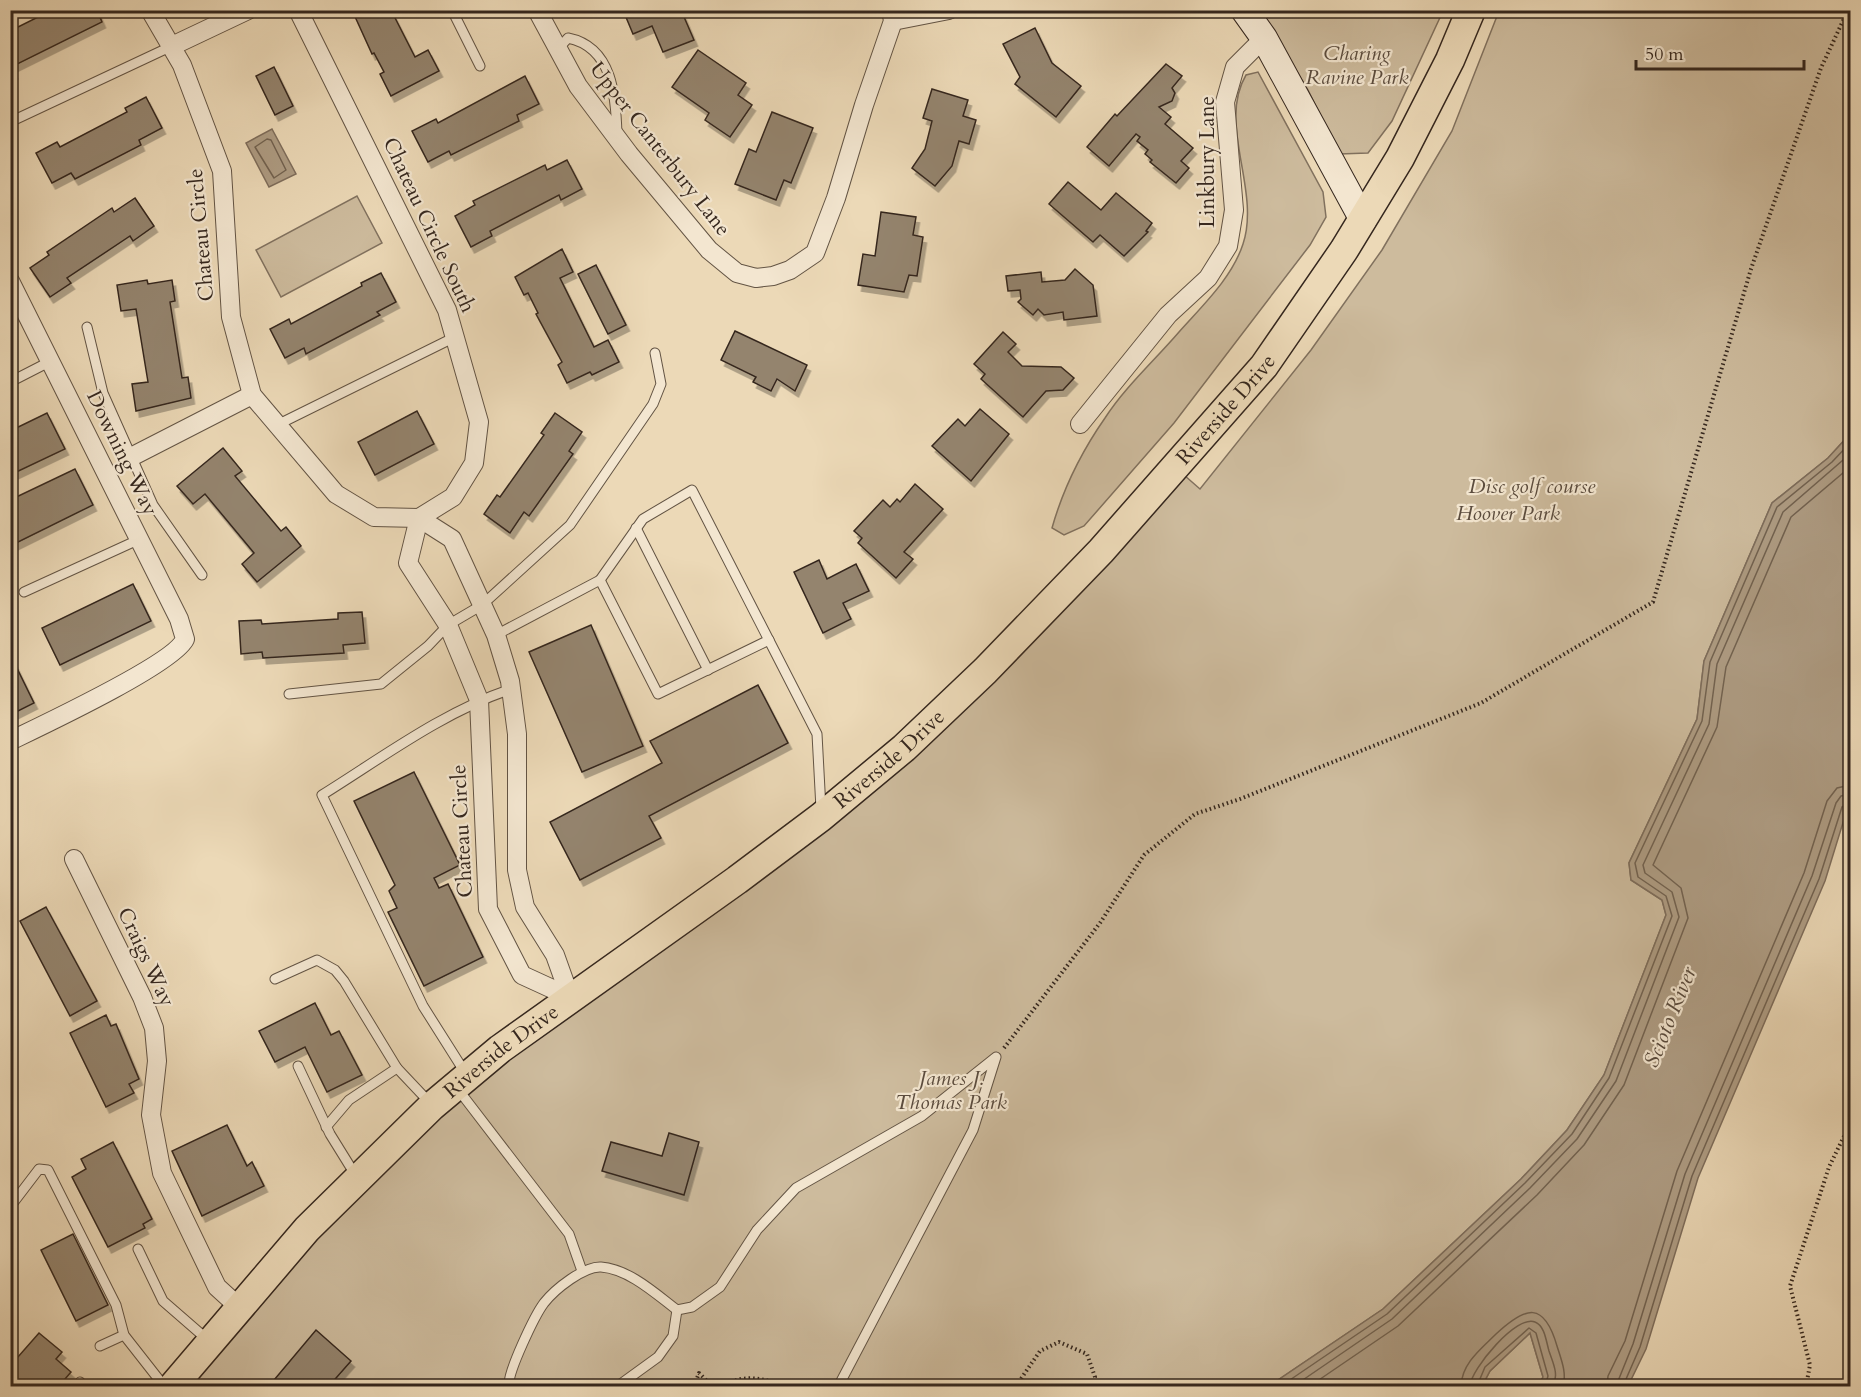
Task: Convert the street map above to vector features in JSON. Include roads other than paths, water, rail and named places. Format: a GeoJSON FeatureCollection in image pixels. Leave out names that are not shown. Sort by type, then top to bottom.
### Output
{"type":"FeatureCollection","features":[{"type":"Feature","properties":{"kind":"main road","name":"Riverside Drive"},"geometry":{"type":"LineString","coordinates":[[173,1386],[307,1229],[432,1106],[570,997],[737,880],[821,817],[904,748],[985,671],[1101,551],[1264,366],[1363,220],[1410,138],[1450,60],[1471,10]]}},
{"type":"Feature","properties":{"kind":"street","name":"Chateau Circle"},"geometry":{"type":"LineString","coordinates":[[150,10],[172,46],[222,171],[231,317],[252,395],[336,494],[374,517],[419,518],[408,563],[448,625],[479,700],[488,909],[522,975],[570,997]]}},
{"type":"Feature","properties":{"kind":"street"},"geometry":{"type":"LineString","coordinates":[[172,46],[248,10]]}},
{"type":"Feature","properties":{"kind":"street","name":"Chateau Circle South"},"geometry":{"type":"LineString","coordinates":[[298,10],[447,310],[479,422],[474,463],[453,497],[419,518]]}},
{"type":"Feature","properties":{"kind":"street","name":"Upper Canterbury Lane"},"geometry":{"type":"LineString","coordinates":[[537,10],[578,86],[709,250],[737,273],[756,278],[773,276],[790,270],[815,253],[836,198],[892,16]]}},
{"type":"Feature","properties":{"kind":"street"},"geometry":{"type":"LineString","coordinates":[[892,16],[949,10]]}},
{"type":"Feature","properties":{"kind":"street"},"geometry":{"type":"LineString","coordinates":[[1245,10],[1264,38],[1363,220]]}},
{"type":"Feature","properties":{"kind":"street","name":"Linkbury Lane"},"geometry":{"type":"LineString","coordinates":[[1080,424],[1168,315],[1209,278],[1228,246],[1234,210],[1225,102],[1235,67],[1264,38]]}},
{"type":"Feature","properties":{"kind":"street","name":"Downing Way"},"geometry":{"type":"LineString","coordinates":[[10,281],[140,539],[179,619],[185,639],[182,647],[93,700],[10,741]]}},
{"type":"Feature","properties":{"kind":"street"},"geometry":{"type":"LineString","coordinates":[[131,457],[252,395]]}},
{"type":"Feature","properties":{"kind":"street"},"geometry":{"type":"LineString","coordinates":[[419,518],[452,539],[496,635],[511,689],[517,734],[517,870],[525,907],[555,955],[570,997]]}},
{"type":"Feature","properties":{"kind":"street","name":"Craigs Way"},"geometry":{"type":"LineString","coordinates":[[74,859],[154,1028],[157,1061],[151,1115],[162,1173],[217,1287],[240,1308]]}},
{"type":"Feature","properties":{"kind":"lane"},"geometry":{"type":"LineString","coordinates":[[452,10],[480,66]]}},
{"type":"Feature","properties":{"kind":"lane"},"geometry":{"type":"LineString","coordinates":[[558,49],[568,38],[581,40],[598,53],[609,73],[616,105],[617,137]]}},
{"type":"Feature","properties":{"kind":"lane"},"geometry":{"type":"LineString","coordinates":[[10,122],[172,46]]}},
{"type":"Feature","properties":{"kind":"lane"},"geometry":{"type":"LineString","coordinates":[[87,327],[103,393],[153,505],[202,575]]}},
{"type":"Feature","properties":{"kind":"lane"},"geometry":{"type":"LineString","coordinates":[[277,425],[455,337]]}},
{"type":"Feature","properties":{"kind":"lane"},"geometry":{"type":"LineString","coordinates":[[289,694],[381,684],[428,646],[448,625],[482,605],[570,525],[653,405],[661,384],[655,353]]}},
{"type":"Feature","properties":{"kind":"lane"},"geometry":{"type":"LineString","coordinates":[[10,382],[51,361]]}},
{"type":"Feature","properties":{"kind":"lane"},"geometry":{"type":"LineString","coordinates":[[496,635],[600,580],[643,519],[692,490],[817,734],[821,817]]}},
{"type":"Feature","properties":{"kind":"lane"},"geometry":{"type":"LineString","coordinates":[[636,528],[708,670]]}},
{"type":"Feature","properties":{"kind":"lane"},"geometry":{"type":"LineString","coordinates":[[24,592],[140,539]]}},
{"type":"Feature","properties":{"kind":"lane"},"geometry":{"type":"LineString","coordinates":[[600,580],[658,694],[769,640]]}},
{"type":"Feature","properties":{"kind":"lane"},"geometry":{"type":"LineString","coordinates":[[511,689],[479,700],[443,719],[322,795],[423,1006],[462,1081],[568,1234],[582,1271]]}},
{"type":"Feature","properties":{"kind":"lane"},"geometry":{"type":"LineString","coordinates":[[274,979],[316,960],[335,970],[397,1068],[432,1106]]}},
{"type":"Feature","properties":{"kind":"lane"},"geometry":{"type":"LineString","coordinates":[[509,1386],[515,1362],[544,1302],[582,1271],[602,1267],[647,1287],[677,1310],[692,1307],[720,1287],[757,1230],[796,1188],[922,1116],[996,1057],[973,1130],[839,1385]]}},
{"type":"Feature","properties":{"kind":"lane"},"geometry":{"type":"LineString","coordinates":[[297,1066],[326,1127],[357,1178]]}},
{"type":"Feature","properties":{"kind":"lane"},"geometry":{"type":"LineString","coordinates":[[326,1127],[349,1100],[397,1068]]}},
{"type":"Feature","properties":{"kind":"lane"},"geometry":{"type":"LineString","coordinates":[[10,1207],[39,1169],[48,1170],[116,1305],[124,1335],[164,1386]]}},
{"type":"Feature","properties":{"kind":"lane"},"geometry":{"type":"LineString","coordinates":[[138,1249],[163,1301],[211,1342]]}},
{"type":"Feature","properties":{"kind":"lane"},"geometry":{"type":"LineString","coordinates":[[618,1386],[658,1357],[673,1336],[677,1310]]}},
{"type":"Feature","properties":{"kind":"lane"},"geometry":{"type":"LineString","coordinates":[[100,1346],[124,1335]]}},
{"type":"Feature","properties":{"kind":"water"},"geometry":{"type":"Polygon","coordinates":[[[272,129],[296,174],[269,187],[246,143],[272,129]]]}},
{"type":"Feature","properties":{"kind":"water","name":"Scioto River"},"geometry":{"type":"Polygon","coordinates":[[[1850,434],[1850,800],[1825,881],[1698,1178],[1646,1349],[1628,1386],[1538,1386],[1543,1377],[1530,1333],[1490,1371],[1482,1386],[1269,1386],[1383,1309],[1521,1179],[1567,1130],[1604,1075],[1666,915],[1662,900],[1631,880],[1629,863],[1697,719],[1704,661],[1772,503],[1828,458],[1850,434]]]}},
{"type":"Feature","properties":{"kind":"park label","name":"Charing Ravine Park"},"geometry":{"type":"Point","coordinates":[1357,65]}},
{"type":"Feature","properties":{"kind":"park label","name":"Disc golf course"},"geometry":{"type":"Point","coordinates":[1532,486]}},
{"type":"Feature","properties":{"kind":"park label","name":"Hoover Park"},"geometry":{"type":"Point","coordinates":[1508,513]}},
{"type":"Feature","properties":{"kind":"park label","name":"James J. Thomas Park"},"geometry":{"type":"Point","coordinates":[951,1090]}}]}
